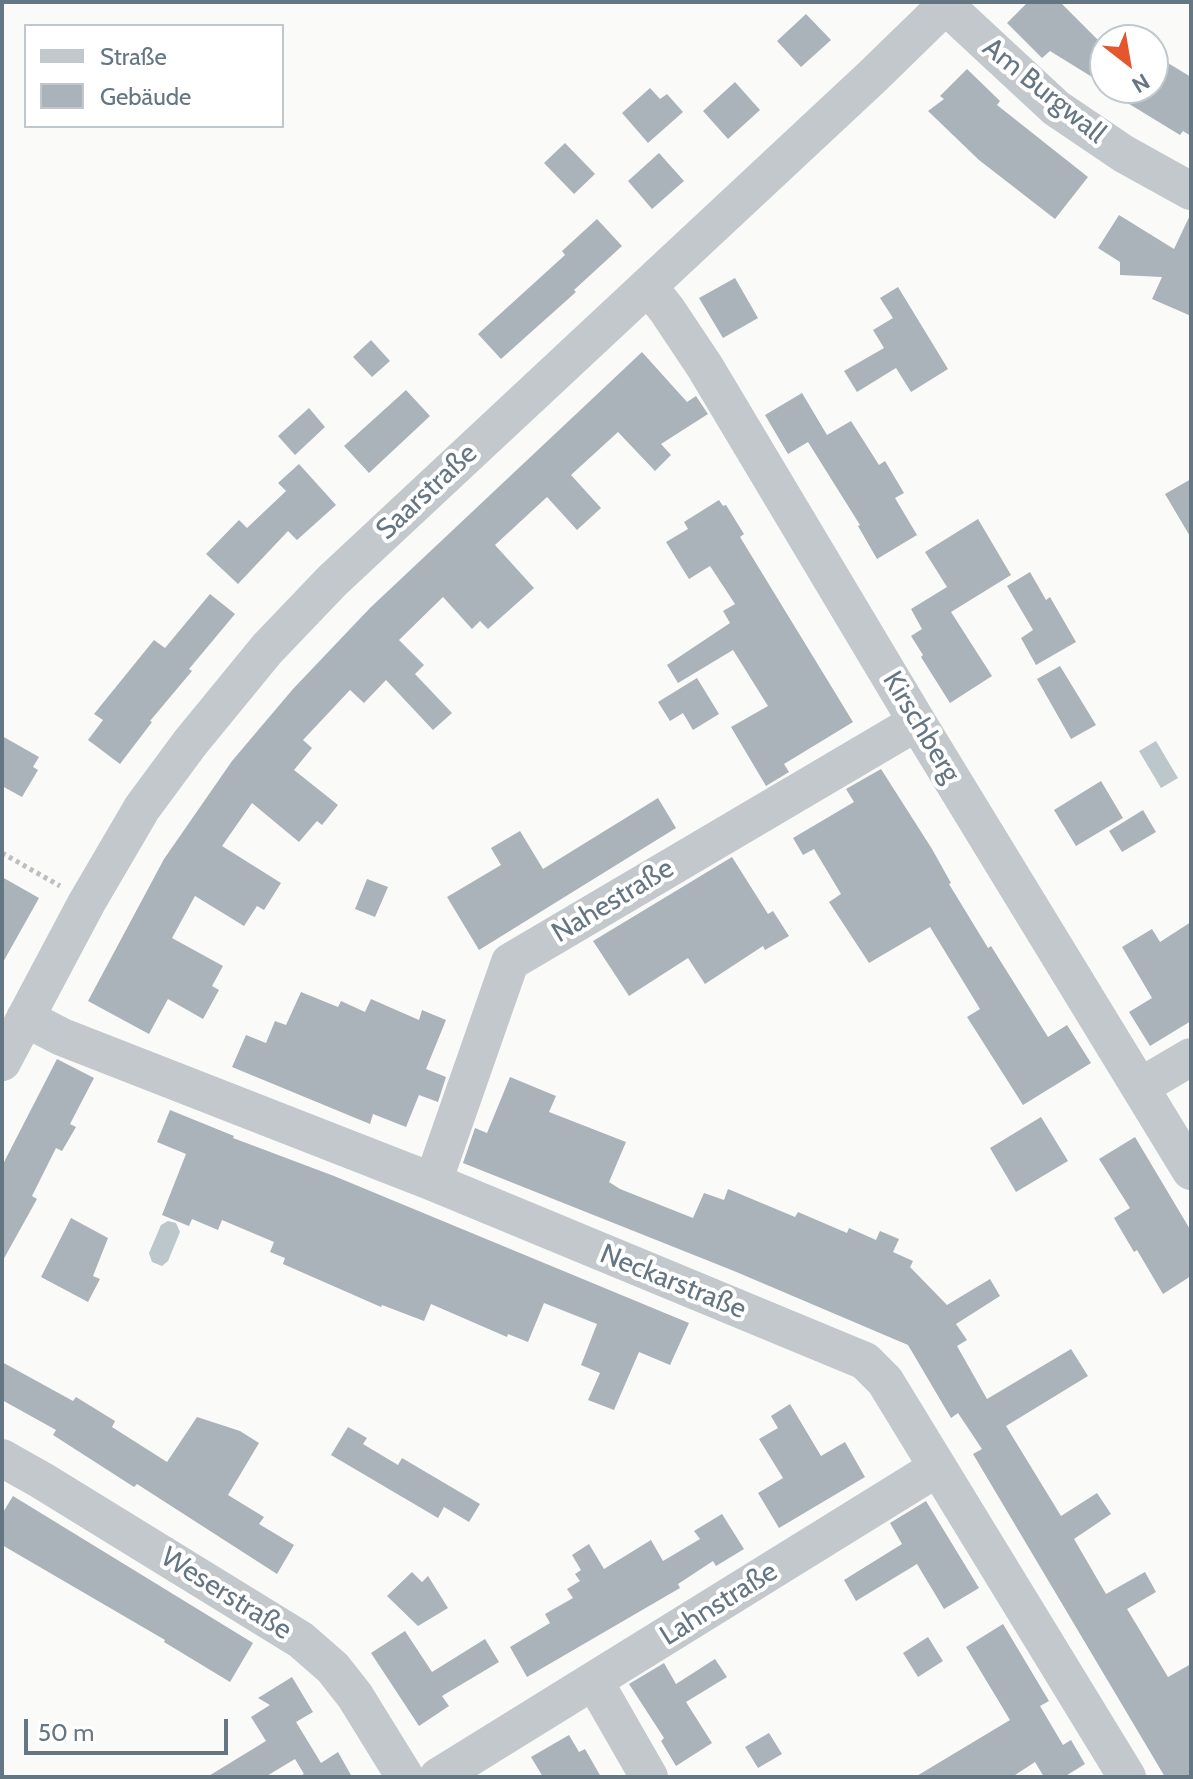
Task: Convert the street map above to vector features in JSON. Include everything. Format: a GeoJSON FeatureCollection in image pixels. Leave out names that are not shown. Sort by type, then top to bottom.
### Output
{"type":"FeatureCollection","features":[{"type":"Feature","properties":{"kind":"street","name":"Am Burgwall"},"geometry":{"type":"LineString","coordinates":[[947,4],[1056,108],[1090,133],[1191,191]]}},
{"type":"Feature","properties":{"kind":"street","name":"Saarstraße"},"geometry":{"type":"LineString","coordinates":[[2,1062],[87,902],[164,777],[267,649],[332,581],[947,4]]}},
{"type":"Feature","properties":{"kind":"street","name":"Kirschberg"},"geometry":{"type":"LineString","coordinates":[[648,286],[675,320],[705,367],[1191,1171]]}},
{"type":"Feature","properties":{"kind":"street","name":"Nahestraße"},"geometry":{"type":"LineString","coordinates":[[433,1182],[510,962],[917,722]]}},
{"type":"Feature","properties":{"kind":"street","name":"Neckarstraße"},"geometry":{"type":"LineString","coordinates":[[25,1018],[62,1037],[433,1182],[865,1361],[885,1381],[1127,1777]]}},
{"type":"Feature","properties":{"kind":"street"},"geometry":{"type":"LineString","coordinates":[[1140,1087],[1191,1057]]}},
{"type":"Feature","properties":{"kind":"street","name":"Weserstraße"},"geometry":{"type":"LineString","coordinates":[[2,1458],[301,1640],[333,1668],[355,1696],[405,1777]]}},
{"type":"Feature","properties":{"kind":"street","name":"Lahnstraße"},"geometry":{"type":"LineString","coordinates":[[442,1776],[937,1468]]}},
{"type":"Feature","properties":{"kind":"street"},"geometry":{"type":"LineString","coordinates":[[594,1681],[649,1777]]}},
{"type":"Feature","properties":{"kind":"path"},"geometry":{"type":"LineString","coordinates":[[2,853],[87,902]]}},
{"type":"Feature","properties":{"kind":"shaded area"},"geometry":{"type":"Polygon","coordinates":[[[1156,741],[1178,778],[1161,788],[1139,751],[1156,741]]]}},
{"type":"Feature","properties":{"kind":"shaded area"},"geometry":{"type":"Polygon","coordinates":[[[168,1221],[176,1223],[180,1232],[168,1261],[162,1266],[152,1262],[149,1253],[161,1225],[168,1221]]]}},
{"type":"Feature","properties":{"kind":"building"},"geometry":{"type":"Polygon","coordinates":[[[1028,2],[1060,2],[1089,31],[1089,75],[1050,51],[1042,58],[1007,23],[1028,2]]]}},
{"type":"Feature","properties":{"kind":"building"},"geometry":{"type":"Polygon","coordinates":[[[806,14],[831,40],[801,67],[777,41],[806,14]]]}},
{"type":"Feature","properties":{"kind":"building"},"geometry":{"type":"Polygon","coordinates":[[[1169,64],[1191,77],[1191,136],[1183,131],[1180,135],[1129,104],[1169,104],[1169,64]]]}},
{"type":"Feature","properties":{"kind":"building"},"geometry":{"type":"Polygon","coordinates":[[[967,69],[1000,101],[997,105],[1088,177],[1055,219],[979,160],[928,111],[944,99],[940,96],[967,69]]]}},
{"type":"Feature","properties":{"kind":"building"},"geometry":{"type":"Polygon","coordinates":[[[735,82],[760,110],[728,139],[703,111],[735,82]]]}},
{"type":"Feature","properties":{"kind":"building"},"geometry":{"type":"Polygon","coordinates":[[[650,88],[660,99],[667,94],[683,112],[648,143],[622,113],[650,88]]]}},
{"type":"Feature","properties":{"kind":"building"},"geometry":{"type":"Polygon","coordinates":[[[565,143],[595,174],[574,194],[544,163],[565,143]]]}},
{"type":"Feature","properties":{"kind":"building"},"geometry":{"type":"Polygon","coordinates":[[[659,153],[684,181],[652,209],[628,181],[659,153]]]}},
{"type":"Feature","properties":{"kind":"building"},"geometry":{"type":"Polygon","coordinates":[[[1191,213],[1191,316],[1152,299],[1162,277],[1120,275],[1120,262],[1098,248],[1119,215],[1174,249],[1191,213]]]}},
{"type":"Feature","properties":{"kind":"building"},"geometry":{"type":"Polygon","coordinates":[[[597,219],[622,246],[501,359],[478,334],[565,255],[562,251],[597,219]]]}},
{"type":"Feature","properties":{"kind":"building"},"geometry":{"type":"Polygon","coordinates":[[[735,278],[758,318],[723,338],[699,298],[735,278]]]}},
{"type":"Feature","properties":{"kind":"building"},"geometry":{"type":"Polygon","coordinates":[[[898,287],[948,369],[911,392],[896,368],[857,392],[844,371],[884,348],[873,330],[893,318],[880,298],[898,287]]]}},
{"type":"Feature","properties":{"kind":"building"},"geometry":{"type":"Polygon","coordinates":[[[371,340],[390,361],[372,377],[353,357],[371,340]]]}},
{"type":"Feature","properties":{"kind":"building"},"geometry":{"type":"Polygon","coordinates":[[[642,352],[687,402],[696,396],[708,414],[661,444],[671,455],[655,471],[618,432],[571,475],[601,508],[577,530],[547,497],[495,545],[534,588],[488,629],[480,621],[472,629],[443,597],[399,640],[424,665],[415,674],[452,713],[433,730],[386,680],[364,703],[350,690],[303,740],[312,748],[294,770],[338,805],[322,825],[317,821],[299,842],[252,803],[222,846],[281,883],[264,910],[257,906],[244,926],[195,896],[172,938],[223,966],[212,986],[219,990],[203,1019],[168,999],[149,1034],[88,1001],[164,859],[232,761],[293,689],[370,608],[642,352]]]}},
{"type":"Feature","properties":{"kind":"building"},"geometry":{"type":"Polygon","coordinates":[[[406,390],[430,416],[369,473],[344,446],[406,390]]]}},
{"type":"Feature","properties":{"kind":"building"},"geometry":{"type":"Polygon","coordinates":[[[802,393],[827,435],[851,421],[879,465],[885,461],[904,493],[895,498],[917,535],[877,559],[860,525],[808,442],[788,454],[765,415],[802,393]]]}},
{"type":"Feature","properties":{"kind":"building"},"geometry":{"type":"Polygon","coordinates":[[[309,408],[325,427],[295,455],[278,436],[309,408]]]}},
{"type":"Feature","properties":{"kind":"building"},"geometry":{"type":"Polygon","coordinates":[[[299,464],[336,505],[297,540],[288,531],[238,584],[206,554],[239,520],[247,528],[286,491],[278,483],[299,464]]]}},
{"type":"Feature","properties":{"kind":"building"},"geometry":{"type":"Polygon","coordinates":[[[1191,479],[1191,538],[1165,494],[1191,479]]]}},
{"type":"Feature","properties":{"kind":"building"},"geometry":{"type":"Polygon","coordinates":[[[719,500],[723,506],[726,505],[744,534],[740,537],[853,722],[784,764],[789,772],[766,786],[731,727],[768,706],[733,650],[678,683],[667,665],[730,623],[723,611],[735,604],[710,566],[689,579],[666,542],[688,529],[684,522],[719,500]]]}},
{"type":"Feature","properties":{"kind":"building"},"geometry":{"type":"Polygon","coordinates":[[[978,519],[1011,575],[951,612],[992,676],[950,703],[911,636],[922,629],[911,609],[947,587],[925,552],[978,519]]]}},
{"type":"Feature","properties":{"kind":"building"},"geometry":{"type":"Polygon","coordinates":[[[1030,572],[1046,600],[1050,597],[1076,642],[1036,665],[1021,638],[1033,630],[1007,586],[1030,572]]]}},
{"type":"Feature","properties":{"kind":"building"},"geometry":{"type":"Polygon","coordinates":[[[210,594],[235,614],[189,669],[192,671],[150,721],[120,764],[88,740],[103,720],[94,714],[154,640],[165,648],[210,594]]]}},
{"type":"Feature","properties":{"kind":"building"},"geometry":{"type":"Polygon","coordinates":[[[1060,666],[1096,725],[1071,739],[1037,679],[1060,666]]]}},
{"type":"Feature","properties":{"kind":"building"},"geometry":{"type":"Polygon","coordinates":[[[697,678],[719,714],[693,730],[683,713],[670,721],[658,702],[697,678]]]}},
{"type":"Feature","properties":{"kind":"building"},"geometry":{"type":"Polygon","coordinates":[[[2,736],[39,757],[33,767],[38,770],[22,797],[2,786],[2,736]]]}},
{"type":"Feature","properties":{"kind":"building"},"geometry":{"type":"Polygon","coordinates":[[[881,769],[932,849],[949,884],[988,948],[991,946],[1048,1037],[1067,1025],[1091,1063],[1023,1105],[967,1017],[980,1009],[930,927],[869,963],[829,902],[841,894],[814,849],[803,855],[793,838],[854,802],[846,789],[881,769]]]}},
{"type":"Feature","properties":{"kind":"building"},"geometry":{"type":"Polygon","coordinates":[[[1101,781],[1123,818],[1076,846],[1054,810],[1101,781]]]}},
{"type":"Feature","properties":{"kind":"building"},"geometry":{"type":"Polygon","coordinates":[[[658,798],[676,828],[479,950],[447,897],[501,865],[491,848],[520,831],[543,869],[658,798]]]}},
{"type":"Feature","properties":{"kind":"building"},"geometry":{"type":"Polygon","coordinates":[[[1143,810],[1156,832],[1122,852],[1109,831],[1143,810]]]}},
{"type":"Feature","properties":{"kind":"building"},"geometry":{"type":"Polygon","coordinates":[[[732,857],[768,914],[773,911],[789,936],[765,950],[763,946],[705,984],[688,958],[629,996],[593,941],[732,857]]]}},
{"type":"Feature","properties":{"kind":"building"},"geometry":{"type":"Polygon","coordinates":[[[2,877],[39,898],[2,964],[2,877]]]}},
{"type":"Feature","properties":{"kind":"building"},"geometry":{"type":"Polygon","coordinates":[[[367,879],[388,887],[375,917],[355,909],[367,879]]]}},
{"type":"Feature","properties":{"kind":"building"},"geometry":{"type":"Polygon","coordinates":[[[1191,922],[1191,1021],[1150,1046],[1129,1012],[1152,998],[1122,947],[1152,929],[1160,942],[1191,922]]]}},
{"type":"Feature","properties":{"kind":"building"},"geometry":{"type":"Polygon","coordinates":[[[301,992],[338,1007],[341,1001],[365,1012],[371,999],[419,1020],[422,1010],[446,1020],[426,1069],[446,1077],[438,1102],[419,1095],[406,1127],[373,1114],[370,1124],[232,1067],[246,1035],[266,1043],[275,1021],[286,1025],[301,992]]]}},
{"type":"Feature","properties":{"kind":"building"},"geometry":{"type":"Polygon","coordinates":[[[57,1059],[94,1078],[70,1124],[76,1127],[62,1151],[56,1148],[32,1196],[37,1199],[2,1262],[2,1166],[57,1059]]]}},
{"type":"Feature","properties":{"kind":"building"},"geometry":{"type":"Polygon","coordinates":[[[510,1077],[556,1096],[549,1112],[626,1142],[609,1182],[620,1189],[693,1218],[704,1193],[724,1200],[728,1189],[795,1217],[798,1212],[847,1233],[849,1228],[876,1240],[880,1231],[899,1239],[893,1252],[913,1261],[910,1267],[947,1305],[990,1279],[1000,1296],[956,1324],[967,1340],[957,1346],[987,1399],[1071,1349],[1088,1376],[1006,1426],[1061,1516],[1097,1493],[1111,1514],[1074,1539],[1106,1594],[1145,1572],[1156,1592],[1127,1609],[1168,1677],[1191,1664],[1191,1777],[1165,1777],[973,1454],[982,1449],[958,1413],[951,1418],[908,1345],[734,1271],[463,1163],[475,1128],[487,1133],[510,1077]]]}},
{"type":"Feature","properties":{"kind":"building"},"geometry":{"type":"Polygon","coordinates":[[[170,1110],[689,1323],[670,1365],[639,1352],[614,1410],[588,1400],[600,1373],[581,1365],[597,1324],[544,1303],[528,1342],[508,1334],[507,1337],[431,1304],[424,1321],[381,1307],[283,1264],[285,1258],[270,1252],[274,1242],[222,1220],[218,1230],[192,1219],[189,1226],[162,1215],[186,1154],[157,1142],[170,1110]]]}},
{"type":"Feature","properties":{"kind":"building"},"geometry":{"type":"Polygon","coordinates":[[[1041,1117],[1068,1161],[1016,1192],[990,1148],[1041,1117]]]}},
{"type":"Feature","properties":{"kind":"building"},"geometry":{"type":"Polygon","coordinates":[[[1135,1137],[1191,1231],[1191,1276],[1163,1294],[1114,1218],[1130,1208],[1099,1159],[1135,1137]]]}},
{"type":"Feature","properties":{"kind":"building"},"geometry":{"type":"Polygon","coordinates":[[[71,1218],[108,1238],[93,1276],[100,1279],[88,1302],[41,1277],[71,1218]]]}},
{"type":"Feature","properties":{"kind":"building"},"geometry":{"type":"Polygon","coordinates":[[[2,1362],[73,1401],[76,1397],[115,1421],[112,1427],[167,1462],[197,1417],[240,1431],[259,1443],[228,1495],[264,1517],[259,1524],[294,1545],[277,1574],[137,1484],[134,1487],[53,1435],[56,1430],[2,1400],[2,1362]]]}},
{"type":"Feature","properties":{"kind":"building"},"geometry":{"type":"Polygon","coordinates":[[[790,1404],[821,1456],[845,1442],[865,1477],[779,1528],[758,1493],[783,1478],[759,1439],[778,1428],[771,1416],[790,1404]]]}},
{"type":"Feature","properties":{"kind":"building"},"geometry":{"type":"Polygon","coordinates":[[[348,1427],[367,1438],[363,1444],[398,1465],[402,1458],[480,1504],[469,1522],[444,1507],[438,1518],[331,1455],[348,1427]]]}},
{"type":"Feature","properties":{"kind":"building"},"geometry":{"type":"Polygon","coordinates":[[[13,1496],[253,1643],[230,1682],[165,1640],[2,1545],[2,1514],[13,1496]]]}},
{"type":"Feature","properties":{"kind":"building"},"geometry":{"type":"Polygon","coordinates":[[[926,1501],[979,1588],[944,1609],[917,1564],[856,1601],[844,1580],[902,1544],[890,1523],[926,1501]]]}},
{"type":"Feature","properties":{"kind":"building"},"geometry":{"type":"Polygon","coordinates":[[[722,1514],[744,1549],[716,1566],[713,1561],[678,1584],[680,1588],[527,1677],[510,1647],[550,1623],[545,1614],[573,1598],[567,1589],[580,1581],[575,1574],[581,1570],[572,1555],[589,1544],[604,1569],[651,1540],[663,1561],[700,1539],[694,1531],[722,1514]]]}},
{"type":"Feature","properties":{"kind":"building"},"geometry":{"type":"Polygon","coordinates":[[[412,1572],[422,1582],[428,1576],[448,1608],[418,1626],[387,1596],[412,1572]]]}},
{"type":"Feature","properties":{"kind":"building"},"geometry":{"type":"Polygon","coordinates":[[[1003,1624],[1049,1701],[1040,1706],[1063,1745],[1071,1740],[1085,1764],[1064,1777],[1044,1777],[1035,1762],[1012,1777],[915,1777],[1010,1720],[966,1647],[1003,1624]]]}},
{"type":"Feature","properties":{"kind":"building"},"geometry":{"type":"Polygon","coordinates":[[[405,1631],[432,1672],[485,1639],[499,1662],[442,1696],[449,1706],[419,1726],[371,1653],[405,1631]]]}},
{"type":"Feature","properties":{"kind":"building"},"geometry":{"type":"Polygon","coordinates":[[[928,1637],[943,1661],[918,1677],[903,1653],[928,1637]]]}},
{"type":"Feature","properties":{"kind":"building"},"geometry":{"type":"Polygon","coordinates":[[[715,1659],[727,1677],[686,1702],[712,1743],[676,1766],[661,1741],[664,1738],[629,1684],[664,1663],[676,1684],[715,1659]]]}},
{"type":"Feature","properties":{"kind":"building"},"geometry":{"type":"Polygon","coordinates":[[[292,1677],[313,1712],[296,1722],[321,1763],[338,1752],[352,1777],[298,1777],[304,1774],[295,1759],[265,1777],[207,1777],[266,1741],[251,1717],[270,1705],[258,1698],[292,1677]]]}},
{"type":"Feature","properties":{"kind":"building"},"geometry":{"type":"Polygon","coordinates":[[[769,1733],[782,1754],[758,1768],[745,1747],[769,1733]]]}},
{"type":"Feature","properties":{"kind":"building"},"geometry":{"type":"Polygon","coordinates":[[[569,1735],[579,1752],[585,1749],[601,1777],[543,1777],[531,1757],[569,1735]]]}}]}
